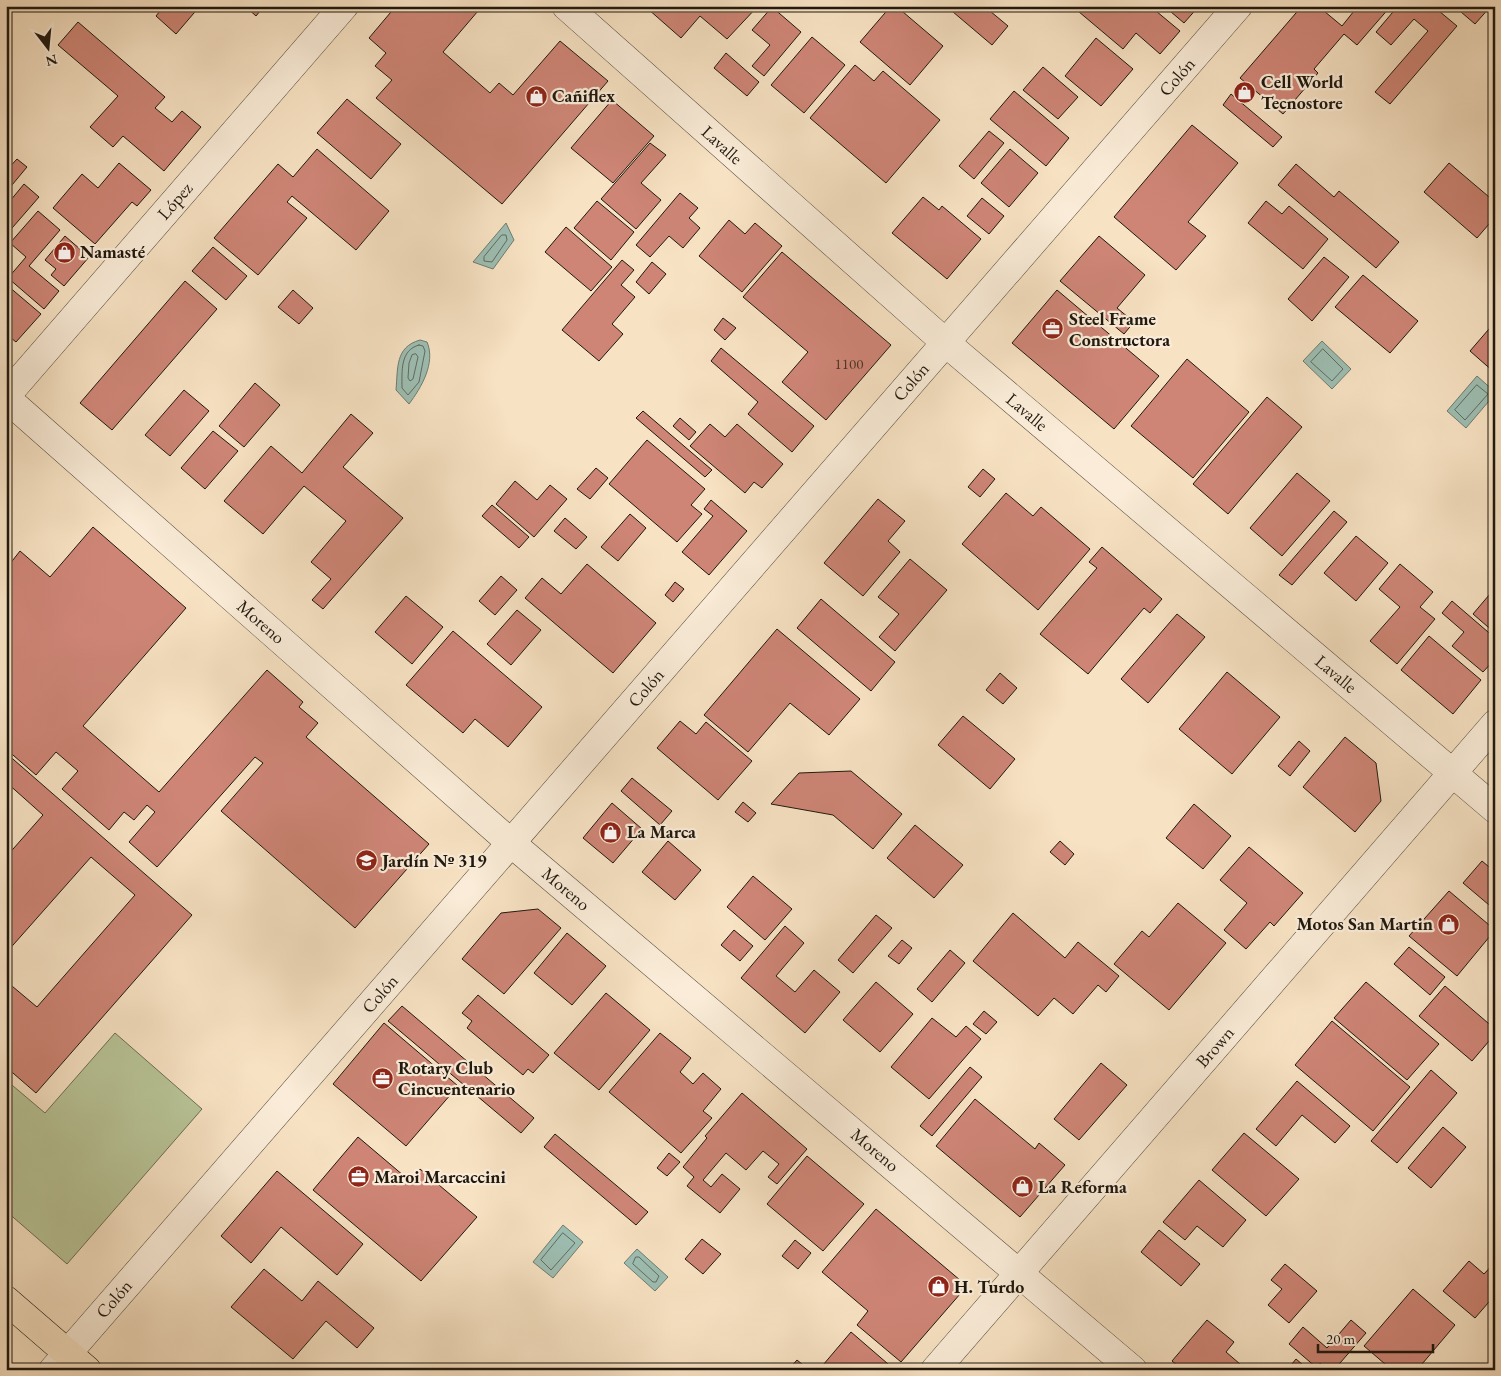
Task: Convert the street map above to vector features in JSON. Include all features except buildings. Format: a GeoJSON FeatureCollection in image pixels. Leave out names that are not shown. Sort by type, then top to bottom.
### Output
{"type":"FeatureCollection","features":[{"type":"Feature","properties":{"kind":"main road"},"geometry":{"type":"LineString","coordinates":[[6,1300],[69,1364]]}},
{"type":"Feature","properties":{"kind":"street","name":"López"},"geometry":{"type":"LineString","coordinates":[[6,397],[344,6]]}},
{"type":"Feature","properties":{"kind":"street","name":"Lavalle"},"geometry":{"type":"LineString","coordinates":[[566,6],[946,343],[1495,809]]}},
{"type":"Feature","properties":{"kind":"street","name":"Colón"},"geometry":{"type":"LineString","coordinates":[[69,1364],[511,843],[1238,6]]}},
{"type":"Feature","properties":{"kind":"street","name":"Moreno"},"geometry":{"type":"LineString","coordinates":[[6,397],[511,843],[1020,1272],[1133,1370]]}},
{"type":"Feature","properties":{"kind":"street","name":"Brown"},"geometry":{"type":"LineString","coordinates":[[935,1370],[1495,724]]}},
{"type":"Feature","properties":{"kind":"green space"},"geometry":{"type":"Polygon","coordinates":[[[115,1033],[202,1109],[67,1264],[6,1211],[6,1080],[45,1113],[115,1033]]]}},
{"type":"Feature","properties":{"kind":"water"},"geometry":{"type":"Polygon","coordinates":[[[506,223],[514,240],[493,269],[473,262],[506,223]]]}},
{"type":"Feature","properties":{"kind":"water"},"geometry":{"type":"Polygon","coordinates":[[[420,340],[427,342],[430,358],[426,375],[409,404],[396,390],[399,359],[406,348],[420,340]]]}},
{"type":"Feature","properties":{"kind":"water"},"geometry":{"type":"Polygon","coordinates":[[[1322,341],[1351,369],[1332,389],[1303,361],[1322,341]]]}},
{"type":"Feature","properties":{"kind":"water"},"geometry":{"type":"Polygon","coordinates":[[[1477,376],[1495,394],[1466,428],[1447,411],[1477,376]]]}},
{"type":"Feature","properties":{"kind":"water"},"geometry":{"type":"Polygon","coordinates":[[[563,1225],[583,1242],[553,1278],[533,1262],[563,1225]]]}},
{"type":"Feature","properties":{"kind":"water"},"geometry":{"type":"Polygon","coordinates":[[[637,1249],[668,1277],[655,1291],[624,1263],[637,1249]]]}},
{"type":"Feature","properties":{"kind":"place","name":"Cell World Tecnostore"},"geometry":{"type":"Point","coordinates":[1245,92]}},
{"type":"Feature","properties":{"kind":"place","name":"Cañiflex"},"geometry":{"type":"Point","coordinates":[536,96]}},
{"type":"Feature","properties":{"kind":"place","name":"Namasté"},"geometry":{"type":"Point","coordinates":[64,252]}},
{"type":"Feature","properties":{"kind":"place","name":"Steel Frame Constructora"},"geometry":{"type":"Point","coordinates":[1053,329]}},
{"type":"Feature","properties":{"kind":"place","name":"La Marca"},"geometry":{"type":"Point","coordinates":[611,832]}},
{"type":"Feature","properties":{"kind":"place","name":"Jardín Nº 319"},"geometry":{"type":"Point","coordinates":[366,861]}},
{"type":"Feature","properties":{"kind":"place","name":"Motos San Martin"},"geometry":{"type":"Point","coordinates":[1449,924]}},
{"type":"Feature","properties":{"kind":"place","name":"Rotary Club Cincuentenario"},"geometry":{"type":"Point","coordinates":[382,1078]}},
{"type":"Feature","properties":{"kind":"place","name":"Maroi Marcaccini"},"geometry":{"type":"Point","coordinates":[358,1177]}},
{"type":"Feature","properties":{"kind":"place","name":"La Reforma"},"geometry":{"type":"Point","coordinates":[1022,1187]}},
{"type":"Feature","properties":{"kind":"place","name":"H. Turdo"},"geometry":{"type":"Point","coordinates":[938,1287]}}]}
